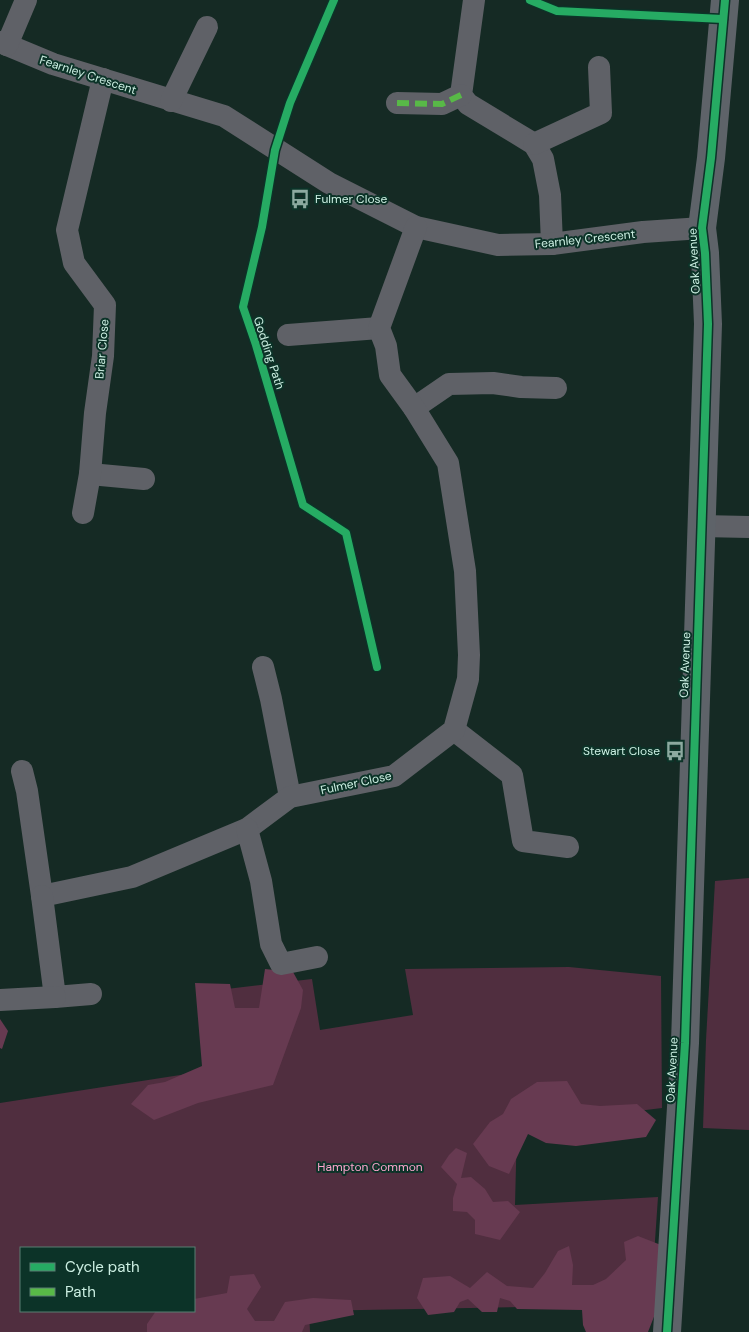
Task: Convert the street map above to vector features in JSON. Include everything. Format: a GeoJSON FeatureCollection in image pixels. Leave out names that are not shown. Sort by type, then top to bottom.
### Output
{"type":"FeatureCollection","features":[{"type":"Feature","properties":{"kind":"street","name":"Fearnley Crescent"},"geometry":{"type":"LineString","coordinates":[[26,0],[3,43],[52,64],[171,102],[224,116],[328,183],[416,228],[498,245],[552,244],[644,232],[702,228]]}},
{"type":"Feature","properties":{"kind":"street"},"geometry":{"type":"LineString","coordinates":[[474,0],[461,95],[468,104],[534,144],[543,159],[550,195],[552,244]]}},
{"type":"Feature","properties":{"kind":"street","name":"Oak Avenue"},"geometry":{"type":"LineString","coordinates":[[667,1332],[685,1043],[708,324],[702,228],[711,158],[725,0]]}},
{"type":"Feature","properties":{"kind":"street"},"geometry":{"type":"LineString","coordinates":[[171,102],[207,27]]}},
{"type":"Feature","properties":{"kind":"street"},"geometry":{"type":"LineString","coordinates":[[534,144],[601,113],[599,67]]}},
{"type":"Feature","properties":{"kind":"street","name":"Briar Close"},"geometry":{"type":"LineString","coordinates":[[83,513],[90,474],[95,413],[103,356],[105,305],[74,263],[67,230],[102,79]]}},
{"type":"Feature","properties":{"kind":"street"},"geometry":{"type":"LineString","coordinates":[[397,103],[442,104],[461,95]]}},
{"type":"Feature","properties":{"kind":"street"},"geometry":{"type":"LineString","coordinates":[[416,228],[379,328],[386,346],[390,375],[414,408],[448,463],[465,571],[470,655],[468,679],[454,730],[512,775],[523,841],[568,847]]}},
{"type":"Feature","properties":{"kind":"street"},"geometry":{"type":"LineString","coordinates":[[288,335],[379,328]]}},
{"type":"Feature","properties":{"kind":"street"},"geometry":{"type":"LineString","coordinates":[[414,408],[448,384],[493,383],[522,387],[556,388]]}},
{"type":"Feature","properties":{"kind":"street"},"geometry":{"type":"LineString","coordinates":[[90,474],[144,479]]}},
{"type":"Feature","properties":{"kind":"street"},"geometry":{"type":"LineString","coordinates":[[701,526],[749,527]]}},
{"type":"Feature","properties":{"kind":"street"},"geometry":{"type":"LineString","coordinates":[[263,666],[290,797]]}},
{"type":"Feature","properties":{"kind":"street","name":"Fulmer Close"},"geometry":{"type":"LineString","coordinates":[[42,896],[132,876],[247,829],[290,797],[394,776],[454,730]]}},
{"type":"Feature","properties":{"kind":"street"},"geometry":{"type":"LineString","coordinates":[[22,771],[27,792],[55,997]]}},
{"type":"Feature","properties":{"kind":"street"},"geometry":{"type":"LineString","coordinates":[[247,829],[261,882],[271,944],[281,964],[317,957]]}},
{"type":"Feature","properties":{"kind":"street"},"geometry":{"type":"LineString","coordinates":[[0,1000],[91,994]]}},
{"type":"Feature","properties":{"kind":"green space"},"geometry":{"type":"Polygon","coordinates":[[[749,878],[749,1130],[703,1128],[715,881],[749,878]]]}},
{"type":"Feature","properties":{"kind":"green space","name":"Hampton Common"},"geometry":{"type":"Polygon","coordinates":[[[569,967],[661,976],[662,1108],[517,1126],[515,1205],[658,1197],[651,1299],[523,1307],[309,1311],[310,1332],[0,1332],[0,1103],[206,1071],[201,992],[312,979],[320,1030],[413,1015],[405,969],[569,967]]]}},
{"type":"Feature","properties":{"kind":"shaded area"},"geometry":{"type":"Polygon","coordinates":[[[265,969],[293,972],[303,990],[301,1008],[273,1085],[198,1103],[154,1120],[131,1104],[148,1085],[165,1082],[202,1066],[195,983],[230,984],[235,1008],[259,1008],[265,969]]]}},
{"type":"Feature","properties":{"kind":"shaded area"},"geometry":{"type":"Polygon","coordinates":[[[0,1019],[8,1031],[2,1049],[0,1048],[0,1019]]]}},
{"type":"Feature","properties":{"kind":"shaded area"},"geometry":{"type":"Polygon","coordinates":[[[567,1081],[581,1104],[600,1106],[637,1104],[656,1120],[646,1137],[576,1146],[546,1143],[528,1134],[509,1174],[489,1166],[473,1144],[490,1122],[503,1114],[511,1099],[537,1082],[567,1081]]]}},
{"type":"Feature","properties":{"kind":"shaded area"},"geometry":{"type":"Polygon","coordinates":[[[456,1148],[467,1153],[461,1178],[471,1177],[485,1189],[493,1202],[508,1201],[520,1212],[500,1240],[475,1234],[475,1220],[467,1212],[453,1211],[453,1198],[457,1184],[441,1167],[456,1148]]]}},
{"type":"Feature","properties":{"kind":"shaded area"},"geometry":{"type":"Polygon","coordinates":[[[638,1236],[661,1245],[659,1304],[648,1332],[586,1332],[583,1325],[582,1310],[517,1309],[510,1301],[500,1298],[497,1312],[482,1312],[468,1299],[460,1302],[454,1312],[428,1315],[417,1298],[423,1278],[450,1276],[470,1288],[487,1272],[507,1286],[533,1288],[545,1273],[558,1251],[569,1246],[573,1265],[572,1285],[593,1285],[606,1279],[626,1260],[624,1242],[638,1236]]]}},
{"type":"Feature","properties":{"kind":"shaded area"},"geometry":{"type":"Polygon","coordinates":[[[254,1274],[261,1287],[247,1309],[255,1321],[274,1321],[285,1302],[313,1298],[351,1300],[354,1315],[305,1325],[302,1332],[147,1332],[147,1324],[155,1312],[195,1312],[195,1299],[227,1293],[230,1276],[254,1274]]]}},
{"type":"Feature","properties":{"kind":"marked path"},"geometry":{"type":"LineString","coordinates":[[397,103],[442,104],[461,95]]}},
{"type":"Feature","properties":{"kind":"cycle path","name":"Godding Path"},"geometry":{"type":"LineString","coordinates":[[334,0],[290,103],[275,150],[262,227],[243,307],[303,505],[346,533],[377,667]]}},
{"type":"Feature","properties":{"kind":"cycle path"},"geometry":{"type":"LineString","coordinates":[[530,0],[557,11],[723,19]]}},
{"type":"Feature","properties":{"kind":"cycle path"},"geometry":{"type":"LineString","coordinates":[[667,1332],[685,1043],[708,324],[702,228],[711,158],[725,0]]}},
{"type":"Feature","properties":{"kind":"place","name":"Fulmer Close"},"geometry":{"type":"Point","coordinates":[300,199]}},
{"type":"Feature","properties":{"kind":"place","name":"Stewart Close"},"geometry":{"type":"Point","coordinates":[675,751]}}]}
